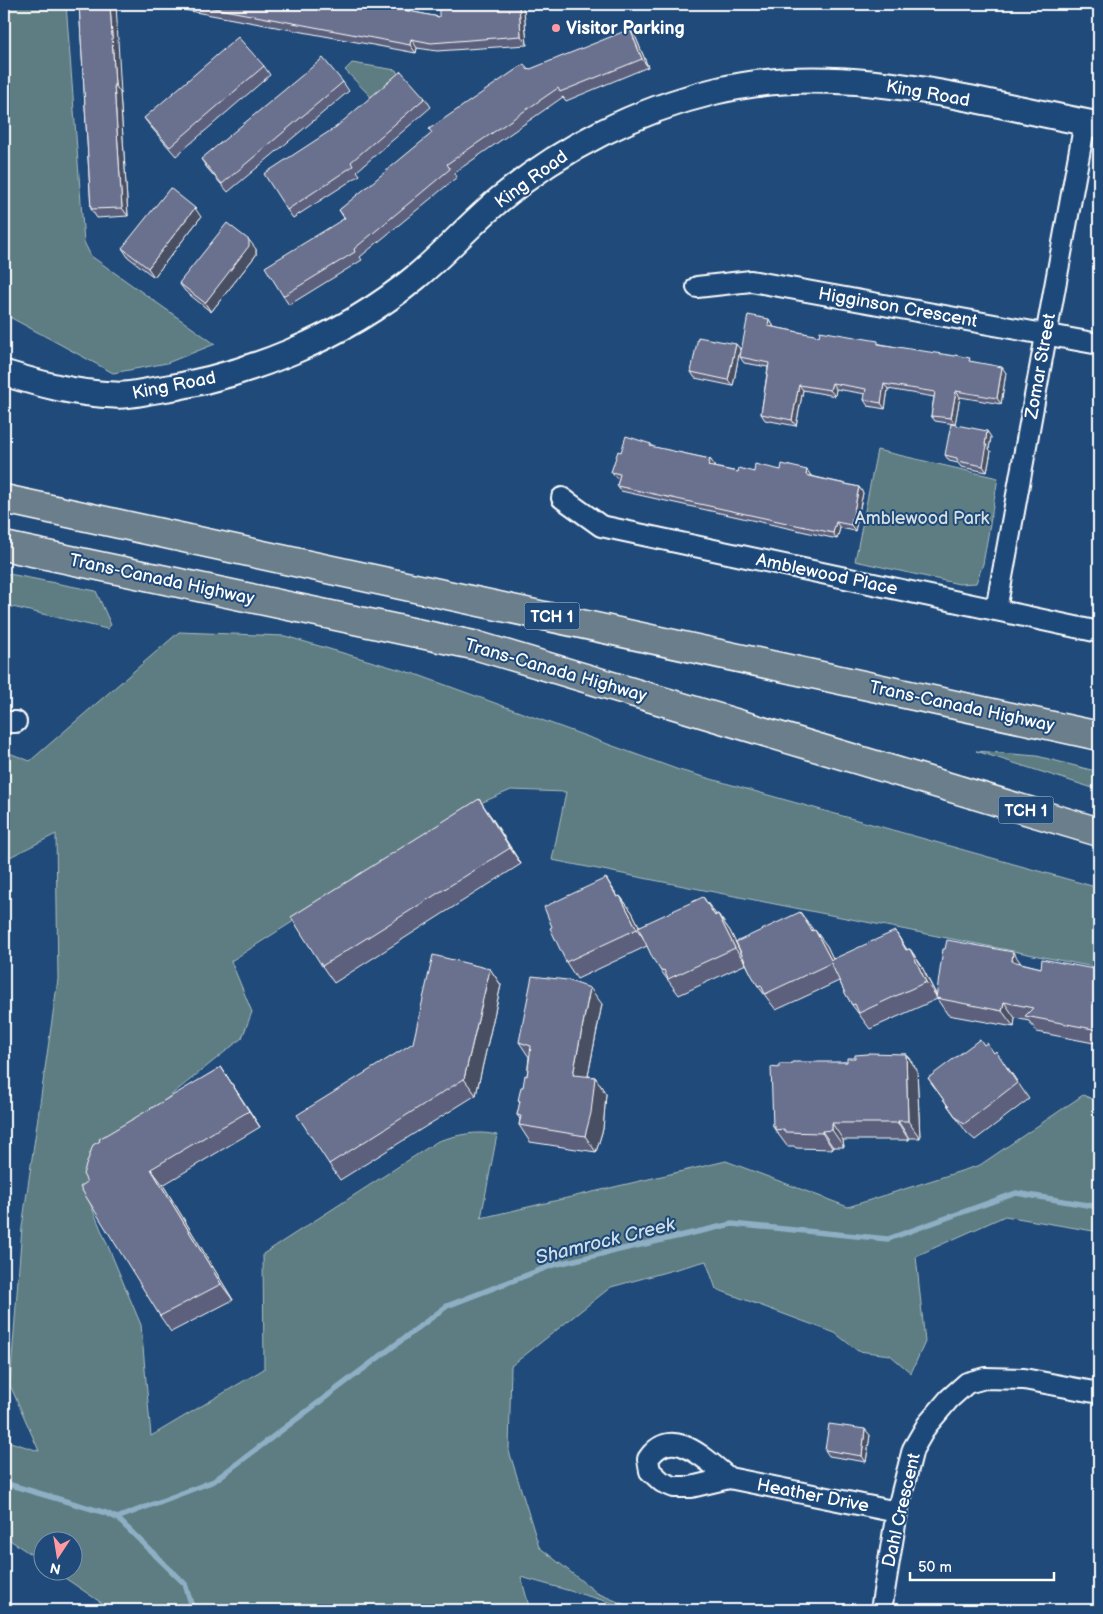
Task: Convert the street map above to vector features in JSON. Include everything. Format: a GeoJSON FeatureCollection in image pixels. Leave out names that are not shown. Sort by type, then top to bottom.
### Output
{"type":"FeatureCollection","features":[{"type":"Feature","properties":{"kind":"highway","name":"Trans-Canada Highway"},"geometry":{"type":"LineString","coordinates":[[4,499],[1099,736]]}},
{"type":"Feature","properties":{"kind":"highway","name":"Trans-Canada Highway"},"geometry":{"type":"LineString","coordinates":[[4,546],[478,646],[1099,832]]}},
{"type":"Feature","properties":{"kind":"street","name":"King Road"},"geometry":{"type":"LineString","coordinates":[[4,373],[62,390],[117,395],[190,384],[225,375],[274,358],[324,337],[415,278],[498,200],[538,170],[622,124],[668,105],[718,91],[811,80],[860,81],[922,90],[1092,123]]}},
{"type":"Feature","properties":{"kind":"street","name":"Zomar Street"},"geometry":{"type":"LineString","coordinates":[[996,610],[1046,334],[1092,123]]}},
{"type":"Feature","properties":{"kind":"street","name":"Higginson Crescent"},"geometry":{"type":"LineString","coordinates":[[697,287],[751,281],[1099,344]]}},
{"type":"Feature","properties":{"kind":"street","name":"Amblewood Place"},"geometry":{"type":"LineString","coordinates":[[562,498],[601,526],[1099,632]]}},
{"type":"Feature","properties":{"kind":"street","name":"Dahl Crescent"},"geometry":{"type":"LineString","coordinates":[[880,1610],[897,1512],[913,1449],[926,1425],[949,1399],[967,1383],[985,1378],[1024,1379],[1099,1393]]}},
{"type":"Feature","properties":{"kind":"street","name":"Heather Drive"},"geometry":{"type":"LineString","coordinates":[[729,1478],[897,1512]]}},
{"type":"Feature","properties":{"kind":"green space"},"geometry":{"type":"Polygon","coordinates":[[[4,4],[66,4],[84,242],[91,256],[215,344],[167,363],[113,373],[4,314],[4,4]]]}},
{"type":"Feature","properties":{"kind":"green space"},"geometry":{"type":"Polygon","coordinates":[[[352,63],[396,70],[399,77],[373,99],[345,70],[352,63]]]}},
{"type":"Feature","properties":{"kind":"green space","name":"Amblewood Park"},"geometry":{"type":"Polygon","coordinates":[[[877,450],[998,478],[983,564],[976,583],[959,584],[855,561],[877,450]]]}},
{"type":"Feature","properties":{"kind":"green space"},"geometry":{"type":"Polygon","coordinates":[[[4,573],[96,591],[111,625],[107,629],[4,605],[4,573]]]}},
{"type":"Feature","properties":{"kind":"green space"},"geometry":{"type":"Polygon","coordinates":[[[179,632],[285,636],[418,675],[679,770],[1099,888],[1099,968],[552,860],[566,792],[511,790],[476,805],[231,961],[252,1012],[242,1038],[103,1150],[87,1196],[141,1325],[151,1436],[264,1369],[263,1254],[438,1141],[460,1135],[482,1133],[497,1135],[481,1218],[726,1161],[848,1207],[980,1165],[1083,1095],[1099,1102],[1099,1232],[1005,1216],[916,1256],[925,1342],[911,1373],[890,1355],[858,1351],[835,1333],[716,1289],[706,1261],[611,1287],[511,1366],[509,1451],[539,1547],[597,1593],[637,1610],[521,1577],[530,1610],[112,1610],[71,1582],[82,1582],[82,1532],[32,1532],[32,1555],[4,1536],[4,1440],[39,1451],[10,1385],[22,1227],[58,979],[56,834],[4,860],[4,751],[30,761],[179,632]]]}},
{"type":"Feature","properties":{"kind":"green space"},"geometry":{"type":"Polygon","coordinates":[[[976,751],[1037,756],[1099,772],[1099,790],[976,751]]]}},
{"type":"Feature","properties":{"kind":"building"},"geometry":{"type":"Polygon","coordinates":[[[79,4],[110,4],[122,208],[91,209],[79,4]]]}},
{"type":"Feature","properties":{"kind":"building"},"geometry":{"type":"Polygon","coordinates":[[[192,4],[373,4],[439,17],[439,7],[519,4],[521,36],[431,43],[411,39],[410,45],[192,4]]]}},
{"type":"Feature","properties":{"kind":"building"},"geometry":{"type":"Polygon","coordinates":[[[630,29],[642,59],[560,92],[558,88],[447,164],[450,169],[354,249],[355,252],[283,296],[265,267],[345,218],[339,210],[432,133],[429,129],[524,64],[528,70],[630,29]]]}},
{"type":"Feature","properties":{"kind":"building"},"geometry":{"type":"Polygon","coordinates":[[[238,37],[264,66],[170,147],[144,118],[238,37]]]}},
{"type":"Feature","properties":{"kind":"building"},"geometry":{"type":"Polygon","coordinates":[[[323,58],[343,82],[222,184],[201,159],[323,58]]]}},
{"type":"Feature","properties":{"kind":"building"},"geometry":{"type":"Polygon","coordinates":[[[401,71],[425,98],[351,162],[353,166],[287,210],[264,174],[336,127],[401,71]]]}},
{"type":"Feature","properties":{"kind":"building"},"geometry":{"type":"Polygon","coordinates":[[[170,188],[195,208],[148,268],[122,248],[170,188]]]}},
{"type":"Feature","properties":{"kind":"building"},"geometry":{"type":"Polygon","coordinates":[[[227,223],[249,240],[249,246],[205,303],[179,283],[227,223]]]}},
{"type":"Feature","properties":{"kind":"building"},"geometry":{"type":"Polygon","coordinates":[[[748,315],[769,319],[768,326],[819,336],[820,331],[878,341],[878,344],[955,355],[970,358],[969,361],[1002,367],[997,398],[956,391],[951,418],[931,416],[935,392],[884,384],[881,403],[864,400],[866,389],[832,383],[830,390],[799,385],[792,420],[761,414],[769,363],[740,357],[748,315]]]}},
{"type":"Feature","properties":{"kind":"building"},"geometry":{"type":"Polygon","coordinates":[[[698,337],[736,344],[728,380],[691,372],[698,337]]]}},
{"type":"Feature","properties":{"kind":"building"},"geometry":{"type":"Polygon","coordinates":[[[951,424],[987,431],[985,445],[987,445],[983,466],[957,461],[957,458],[945,455],[951,424]]]}},
{"type":"Feature","properties":{"kind":"building"},"geometry":{"type":"Polygon","coordinates":[[[626,436],[651,444],[650,446],[710,459],[708,466],[738,472],[739,468],[754,472],[755,464],[781,470],[782,464],[807,470],[806,475],[859,487],[851,525],[836,522],[833,533],[617,486],[620,474],[611,472],[618,451],[621,452],[626,436]]]}},
{"type":"Feature","properties":{"kind":"building"},"geometry":{"type":"Polygon","coordinates":[[[479,799],[510,848],[322,966],[291,917],[479,799]]]}},
{"type":"Feature","properties":{"kind":"building"},"geometry":{"type":"Polygon","coordinates":[[[606,878],[617,897],[620,896],[637,929],[566,962],[550,928],[552,927],[544,907],[606,878]]]}},
{"type":"Feature","properties":{"kind":"building"},"geometry":{"type":"Polygon","coordinates":[[[703,897],[715,916],[718,914],[735,948],[668,979],[664,970],[661,971],[653,959],[638,927],[703,897]]]}},
{"type":"Feature","properties":{"kind":"building"},"geometry":{"type":"Polygon","coordinates":[[[800,912],[812,931],[815,930],[831,960],[895,931],[906,950],[910,949],[926,982],[859,1013],[855,1004],[852,1005],[845,993],[831,963],[765,994],[761,985],[758,986],[751,974],[736,942],[800,912]]]}},
{"type":"Feature","properties":{"kind":"building"},"geometry":{"type":"Polygon","coordinates":[[[947,940],[1013,952],[1012,961],[1041,968],[1042,959],[1099,970],[1098,1030],[1025,1016],[1033,1008],[1004,1002],[1002,1011],[936,998],[943,949],[945,949],[947,940]]]}},
{"type":"Feature","properties":{"kind":"building"},"geometry":{"type":"Polygon","coordinates":[[[433,955],[490,969],[464,1079],[329,1164],[297,1115],[413,1043],[433,955]]]}},
{"type":"Feature","properties":{"kind":"building"},"geometry":{"type":"Polygon","coordinates":[[[532,976],[567,980],[590,988],[573,1075],[595,1077],[591,1113],[585,1136],[519,1125],[521,1116],[517,1115],[520,1101],[518,1101],[525,1075],[527,1076],[531,1046],[519,1042],[532,976]]]}},
{"type":"Feature","properties":{"kind":"building"},"geometry":{"type":"Polygon","coordinates":[[[980,1039],[984,1045],[987,1043],[994,1053],[996,1051],[1017,1083],[964,1124],[956,1117],[928,1078],[980,1039]]]}},
{"type":"Feature","properties":{"kind":"building"},"geometry":{"type":"Polygon","coordinates":[[[868,1053],[906,1054],[908,1121],[898,1121],[898,1123],[832,1123],[832,1130],[822,1131],[822,1133],[784,1132],[784,1129],[775,1130],[775,1126],[773,1127],[771,1067],[779,1068],[779,1064],[792,1064],[792,1062],[847,1062],[847,1058],[855,1058],[855,1055],[868,1053]]]}},
{"type":"Feature","properties":{"kind":"building"},"geometry":{"type":"Polygon","coordinates":[[[221,1067],[249,1111],[151,1169],[221,1284],[160,1316],[80,1187],[87,1182],[83,1174],[93,1145],[100,1141],[99,1139],[221,1067]]]}},
{"type":"Feature","properties":{"kind":"building"},"geometry":{"type":"Polygon","coordinates":[[[829,1424],[865,1429],[862,1456],[825,1450],[829,1424]]]}},
{"type":"Feature","properties":{"kind":"waterway","name":"Shamrock Creek"},"geometry":{"type":"LineString","coordinates":[[117,1518],[214,1481],[447,1306],[553,1265],[732,1224],[888,1239],[1016,1193],[1099,1207]]}},
{"type":"Feature","properties":{"kind":"waterway","name":"Shamrock Creek"},"geometry":{"type":"LineString","coordinates":[[4,1483],[106,1513],[117,1518],[185,1584],[193,1610]]}},
{"type":"Feature","properties":{"kind":"place","name":"Visitor Parking"},"geometry":{"type":"Point","coordinates":[556,28]}}]}
